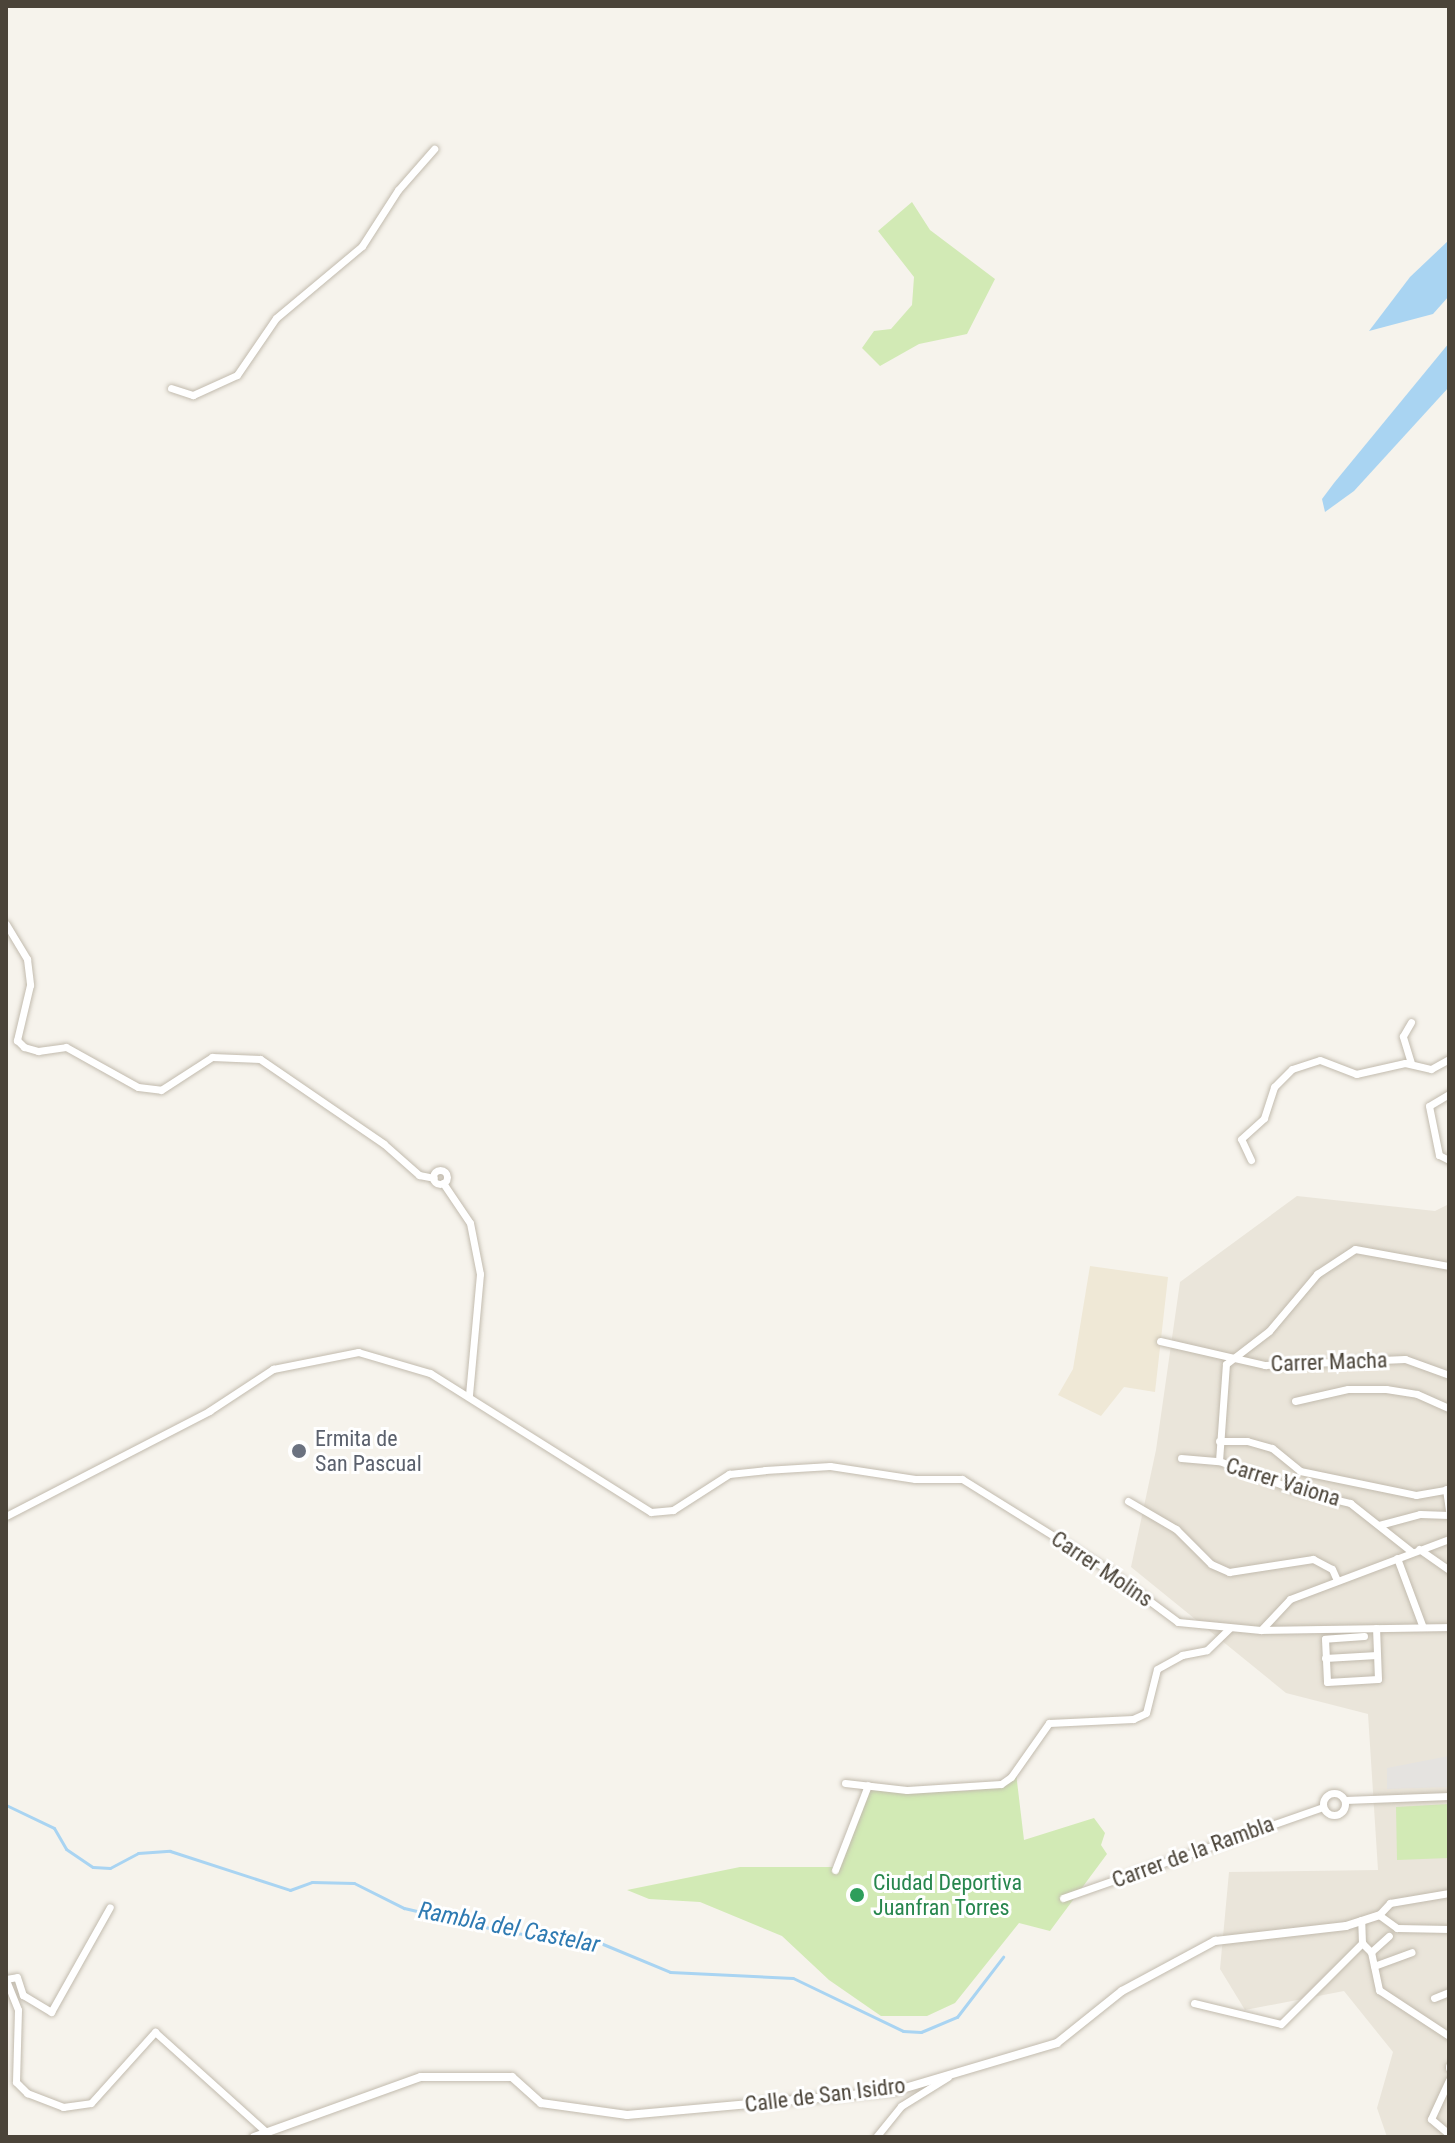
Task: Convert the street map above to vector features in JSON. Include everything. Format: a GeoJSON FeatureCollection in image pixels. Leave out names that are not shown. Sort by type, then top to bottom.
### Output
{"type":"FeatureCollection","features":[{"type":"Feature","properties":{"kind":"street"},"geometry":{"type":"LineString","coordinates":[[171,388],[193,395],[237,375],[276,318],[362,246],[398,190],[434,149]]}},
{"type":"Feature","properties":{"kind":"street"},"geometry":{"type":"LineString","coordinates":[[6,924],[27,959],[30,985],[17,1040],[24,1047],[66,1047],[138,1087],[161,1090],[212,1057],[260,1059],[384,1144],[419,1175],[443,1183],[470,1223],[480,1274],[469,1396]]}},
{"type":"Feature","properties":{"kind":"street"},"geometry":{"type":"LineString","coordinates":[[1411,1022],[1403,1036],[1411,1063]]}},
{"type":"Feature","properties":{"kind":"street"},"geometry":{"type":"LineString","coordinates":[[1251,1160],[1241,1139],[1264,1118],[1274,1087],[1292,1069],[1320,1060],[1356,1074],[1411,1063],[1431,1069],[1449,1059]]}},
{"type":"Feature","properties":{"kind":"street"},"geometry":{"type":"LineString","coordinates":[[1449,1094],[1429,1106],[1439,1155],[1449,1160]]}},
{"type":"Feature","properties":{"kind":"street"},"geometry":{"type":"LineString","coordinates":[[1219,1461],[1222,1373],[1234,1359],[1269,1331],[1317,1274],[1349,1250],[1449,1266]]}},
{"type":"Feature","properties":{"kind":"street","name":"Carrer Macha"},"geometry":{"type":"LineString","coordinates":[[1160,1341],[1234,1359],[1293,1367],[1405,1359],[1449,1375]]}},
{"type":"Feature","properties":{"kind":"street","name":"Carrer Molins"},"geometry":{"type":"LineString","coordinates":[[6,1516],[209,1411],[273,1369],[358,1352],[430,1373],[651,1512],[673,1510],[729,1474],[765,1470],[830,1466],[915,1479],[962,1479],[1108,1570],[1178,1622],[1261,1630],[1422,1625],[1449,1627]]}},
{"type":"Feature","properties":{"kind":"street","name":"Carrer Macha"},"geometry":{"type":"LineString","coordinates":[[1295,1401],[1348,1389],[1386,1389],[1417,1394],[1449,1408]]}},
{"type":"Feature","properties":{"kind":"street","name":"Carrer Vaiona"},"geometry":{"type":"LineString","coordinates":[[1219,1441],[1247,1441],[1272,1448],[1300,1471],[1416,1495],[1448,1489],[1449,1513],[1420,1514],[1379,1525]]}},
{"type":"Feature","properties":{"kind":"street","name":"Carrer Vaiona"},"geometry":{"type":"LineString","coordinates":[[1181,1458],[1219,1461],[1296,1490],[1350,1503],[1416,1551],[1448,1567]]}},
{"type":"Feature","properties":{"kind":"street"},"geometry":{"type":"LineString","coordinates":[[1128,1501],[1176,1529],[1211,1564],[1229,1572],[1313,1559],[1332,1569],[1337,1580]]}},
{"type":"Feature","properties":{"kind":"street"},"geometry":{"type":"LineString","coordinates":[[1261,1630],[1290,1599],[1449,1539]]}},
{"type":"Feature","properties":{"kind":"street"},"geometry":{"type":"LineString","coordinates":[[1397,1558],[1422,1625]]}},
{"type":"Feature","properties":{"kind":"street"},"geometry":{"type":"LineString","coordinates":[[845,1783],[907,1790],[1001,1784],[1011,1777],[1049,1723],[1133,1719],[1146,1713],[1157,1669],[1182,1655],[1207,1650],[1230,1628]]}},
{"type":"Feature","properties":{"kind":"street"},"geometry":{"type":"LineString","coordinates":[[1364,1636],[1326,1638],[1329,1682],[1378,1679],[1376,1628]]}},
{"type":"Feature","properties":{"kind":"street"},"geometry":{"type":"LineString","coordinates":[[1325,1658],[1377,1655]]}},
{"type":"Feature","properties":{"kind":"street"},"geometry":{"type":"LineString","coordinates":[[835,1870],[868,1785]]}},
{"type":"Feature","properties":{"kind":"street","name":"Carrer de la Rambla"},"geometry":{"type":"LineString","coordinates":[[1063,1898],[1323,1807],[1332,1793],[1348,1802]]}},
{"type":"Feature","properties":{"kind":"street"},"geometry":{"type":"LineString","coordinates":[[1323,1807],[1330,1815],[1344,1810],[1348,1802],[1449,1796]]}},
{"type":"Feature","properties":{"kind":"street"},"geometry":{"type":"LineString","coordinates":[[1449,1893],[1390,1903],[1379,1915],[1397,1928],[1449,1929]]}},
{"type":"Feature","properties":{"kind":"street"},"geometry":{"type":"LineString","coordinates":[[110,1907],[51,2012],[23,1995],[17,1977],[6,1979],[18,2010],[16,2082],[27,2093],[63,2107],[91,2103],[155,2032],[266,2132]]}},
{"type":"Feature","properties":{"kind":"street","name":"Calle de San Isidro"},"geometry":{"type":"LineString","coordinates":[[254,2137],[421,2077],[512,2077],[541,2103],[627,2115],[895,2091],[1057,2043],[1122,1991],[1215,1941],[1379,1915]]}},
{"type":"Feature","properties":{"kind":"street"},"geometry":{"type":"LineString","coordinates":[[1361,1920],[1362,1943],[1371,1952],[1379,1990],[1449,2036]]}},
{"type":"Feature","properties":{"kind":"street"},"geometry":{"type":"LineString","coordinates":[[1371,1952],[1389,1936]]}},
{"type":"Feature","properties":{"kind":"street"},"geometry":{"type":"LineString","coordinates":[[1194,2003],[1281,2024],[1362,1943]]}},
{"type":"Feature","properties":{"kind":"street"},"geometry":{"type":"LineString","coordinates":[[1374,1966],[1412,1952]]}},
{"type":"Feature","properties":{"kind":"street"},"geometry":{"type":"LineString","coordinates":[[1434,1998],[1449,1992]]}},
{"type":"Feature","properties":{"kind":"street"},"geometry":{"type":"LineString","coordinates":[[876,2137],[901,2106],[957,2072]]}},
{"type":"Feature","properties":{"kind":"street"},"geometry":{"type":"LineString","coordinates":[[1449,2080],[1431,2119],[1449,2134]]}},
{"type":"Feature","properties":{"kind":"shaded area"},"geometry":{"type":"Polygon","coordinates":[[[1297,1196],[1435,1211],[1449,1204],[1449,2137],[1387,2137],[1377,2108],[1393,2052],[1344,1991],[1245,2010],[1220,1969],[1229,1872],[1378,1870],[1368,1714],[1286,1693],[1131,1567],[1156,1450],[1180,1282],[1297,1196]]]}},
{"type":"Feature","properties":{"kind":"shaded area"},"geometry":{"type":"Polygon","coordinates":[[[1090,1266],[1168,1277],[1155,1392],[1124,1387],[1101,1416],[1058,1395],[1073,1369],[1090,1266]]]}},
{"type":"Feature","properties":{"kind":"shaded area"},"geometry":{"type":"Polygon","coordinates":[[[1449,1756],[1449,1787],[1387,1789],[1387,1768],[1449,1756]]]}},
{"type":"Feature","properties":{"kind":"green space"},"geometry":{"type":"Polygon","coordinates":[[[912,202],[930,230],[995,279],[967,334],[919,344],[880,366],[862,348],[874,331],[891,329],[912,305],[914,277],[878,231],[912,202]]]}},
{"type":"Feature","properties":{"kind":"green space","name":"Ciudad Deportiva Juanfran Torres"},"geometry":{"type":"Polygon","coordinates":[[[1016,1773],[1024,1840],[1094,1818],[1105,1833],[1101,1845],[1107,1854],[1050,1931],[1019,1923],[955,2003],[927,2016],[881,2016],[829,1980],[782,1936],[700,1902],[649,1899],[627,1890],[740,1867],[840,1867],[868,1790],[965,1791],[994,1788],[1016,1773]]]}},
{"type":"Feature","properties":{"kind":"green space"},"geometry":{"type":"Polygon","coordinates":[[[1449,1804],[1449,1858],[1397,1860],[1396,1807],[1449,1804]]]}},
{"type":"Feature","properties":{"kind":"water"},"geometry":{"type":"Polygon","coordinates":[[[1449,240],[1449,296],[1433,314],[1369,331],[1410,277],[1449,240]]]}},
{"type":"Feature","properties":{"kind":"water"},"geometry":{"type":"Polygon","coordinates":[[[1449,343],[1449,387],[1354,491],[1325,512],[1322,499],[1449,343]]]}},
{"type":"Feature","properties":{"kind":"waterway","name":"Rambla del Castelar"},"geometry":{"type":"LineString","coordinates":[[6,1805],[54,1828],[66,1849],[93,1867],[110,1868],[138,1853],[170,1851],[290,1890],[312,1882],[354,1883],[404,1908],[506,1932],[598,1942],[670,1972],[793,1978],[903,2031],[921,2032],[957,2017],[1003,1957]]}},
{"type":"Feature","properties":{"kind":"place","name":"Ermita de San Pascual"},"geometry":{"type":"Point","coordinates":[299,1451]}},
{"type":"Feature","properties":{"kind":"place","name":"Ciudad Deportiva Juanfran Torres"},"geometry":{"type":"Point","coordinates":[857,1895]}}]}
